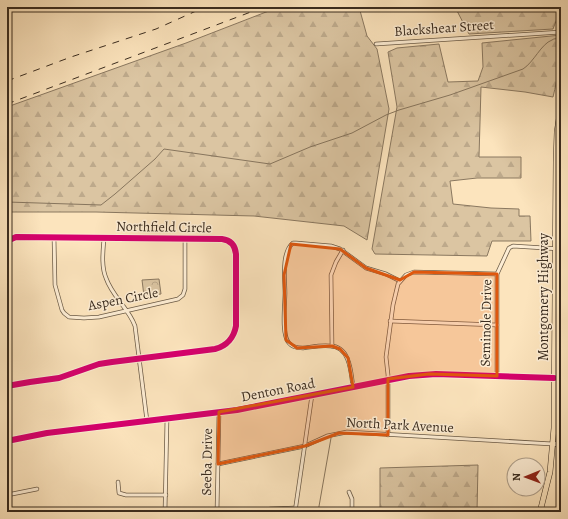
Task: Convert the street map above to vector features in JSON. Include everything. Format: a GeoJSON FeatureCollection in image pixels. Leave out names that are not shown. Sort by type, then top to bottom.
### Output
{"type":"FeatureCollection","features":[{"type":"Feature","properties":{"kind":"main road","name":"Montgomery Highway"},"geometry":{"type":"LineString","coordinates":[[540,512],[550,472],[553,444],[558,249],[559,132],[561,106]]}},
{"type":"Feature","properties":{"kind":"street","name":"Blackshear Street"},"geometry":{"type":"LineString","coordinates":[[376,44],[561,32]]}},
{"type":"Feature","properties":{"kind":"street","name":"Northfield Circle"},"geometry":{"type":"LineString","coordinates":[[7,241],[16,237],[225,239],[231,242],[235,247],[236,254],[236,326],[234,333],[226,344],[215,349],[99,364],[59,378],[7,386]]}},
{"type":"Feature","properties":{"kind":"street","name":"Aspen Circle"},"geometry":{"type":"LineString","coordinates":[[54,237],[55,280],[64,313],[72,318],[99,317],[174,300],[183,295],[185,289],[185,239]]}},
{"type":"Feature","properties":{"kind":"street"},"geometry":{"type":"LineString","coordinates":[[104,238],[105,278],[135,326],[147,421]]}},
{"type":"Feature","properties":{"kind":"street"},"geometry":{"type":"LineString","coordinates":[[353,387],[350,365],[348,358],[343,351],[332,346],[297,348],[288,342],[285,336],[284,267],[288,251],[293,243],[331,246],[343,250],[366,268],[400,280]]}},
{"type":"Feature","properties":{"kind":"street","name":"Seminole Drive"},"geometry":{"type":"LineString","coordinates":[[496,376],[497,274],[510,247],[558,249]]}},
{"type":"Feature","properties":{"kind":"street"},"geometry":{"type":"LineString","coordinates":[[332,346],[331,275],[343,250]]}},
{"type":"Feature","properties":{"kind":"street"},"geometry":{"type":"LineString","coordinates":[[388,435],[388,379],[386,354],[396,287],[400,280],[410,273],[419,272],[497,274]]}},
{"type":"Feature","properties":{"kind":"street"},"geometry":{"type":"LineString","coordinates":[[390,321],[497,325]]}},
{"type":"Feature","properties":{"kind":"street","name":"Denton Road"},"geometry":{"type":"LineString","coordinates":[[7,442],[47,433],[248,408],[388,379],[429,374],[554,378]]}},
{"type":"Feature","properties":{"kind":"street"},"geometry":{"type":"LineString","coordinates":[[270,509],[295,510],[312,395]]}},
{"type":"Feature","properties":{"kind":"street","name":"Seeba Drive"},"geometry":{"type":"LineString","coordinates":[[217,512],[219,412]]}},
{"type":"Feature","properties":{"kind":"street"},"geometry":{"type":"LineString","coordinates":[[165,512],[167,418]]}},
{"type":"Feature","properties":{"kind":"street","name":"North Park Avenue"},"geometry":{"type":"LineString","coordinates":[[218,464],[304,446],[327,436],[339,433],[561,444]]}},
{"type":"Feature","properties":{"kind":"street"},"geometry":{"type":"LineString","coordinates":[[118,482],[119,493],[126,495],[166,495]]}},
{"type":"Feature","properties":{"kind":"street"},"geometry":{"type":"LineString","coordinates":[[7,494],[37,489]]}},
{"type":"Feature","properties":{"kind":"street"},"geometry":{"type":"LineString","coordinates":[[349,492],[352,499],[352,512]]}},
{"type":"Feature","properties":{"kind":"highlighted area"},"geometry":{"type":"Polygon","coordinates":[[[291,244],[340,249],[366,268],[400,280],[414,272],[497,274],[497,376],[429,374],[388,379],[388,435],[339,433],[305,446],[218,464],[219,412],[353,387],[348,358],[340,349],[332,346],[297,348],[286,340],[284,275],[291,244]]]}},
{"type":"Feature","properties":{"kind":"green space"},"geometry":{"type":"Polygon","coordinates":[[[279,7],[359,7],[367,36],[377,49],[389,109],[367,240],[344,226],[254,216],[96,212],[7,212],[7,107],[186,43],[279,7]]]}},
{"type":"Feature","properties":{"kind":"green space"},"geometry":{"type":"Polygon","coordinates":[[[455,7],[561,8],[553,29],[469,34],[455,7]]]}},
{"type":"Feature","properties":{"kind":"green space"},"geometry":{"type":"Polygon","coordinates":[[[561,35],[559,66],[553,97],[481,87],[479,157],[521,157],[521,178],[477,178],[450,181],[453,204],[519,209],[519,216],[530,216],[531,241],[492,241],[487,256],[375,254],[372,249],[397,107],[388,52],[397,48],[439,44],[448,82],[478,81],[483,67],[482,43],[561,35]]]}},
{"type":"Feature","properties":{"kind":"green space"},"geometry":{"type":"Polygon","coordinates":[[[159,279],[161,294],[144,296],[142,280],[159,279]]]}},
{"type":"Feature","properties":{"kind":"green space"},"geometry":{"type":"Polygon","coordinates":[[[478,465],[477,512],[380,512],[380,468],[478,465]]]}},
{"type":"Feature","properties":{"kind":"waterway"},"geometry":{"type":"LineString","coordinates":[[7,202],[101,205],[155,159],[164,149],[270,164],[310,147],[352,133],[386,115],[399,110],[450,95],[523,69],[531,62],[544,45],[554,39],[561,38]]}},
{"type":"Feature","properties":{"kind":"waterway"},"geometry":{"type":"LineString","coordinates":[[318,512],[331,438]]}},
{"type":"Feature","properties":{"kind":"railway"},"geometry":{"type":"LineString","coordinates":[[7,81],[71,57],[156,29],[205,7]]}},
{"type":"Feature","properties":{"kind":"railway"},"geometry":{"type":"LineString","coordinates":[[7,104],[264,7]]}},
{"type":"Feature","properties":{"kind":"cycle path"},"geometry":{"type":"LineString","coordinates":[[7,241],[16,237],[222,239],[228,240],[232,244],[235,248],[236,254],[236,326],[234,334],[223,346],[215,349],[99,364],[59,378],[7,386]]}},
{"type":"Feature","properties":{"kind":"cycle path"},"geometry":{"type":"LineString","coordinates":[[7,441],[47,433],[237,410],[409,376],[436,374],[554,378]]}}]}
